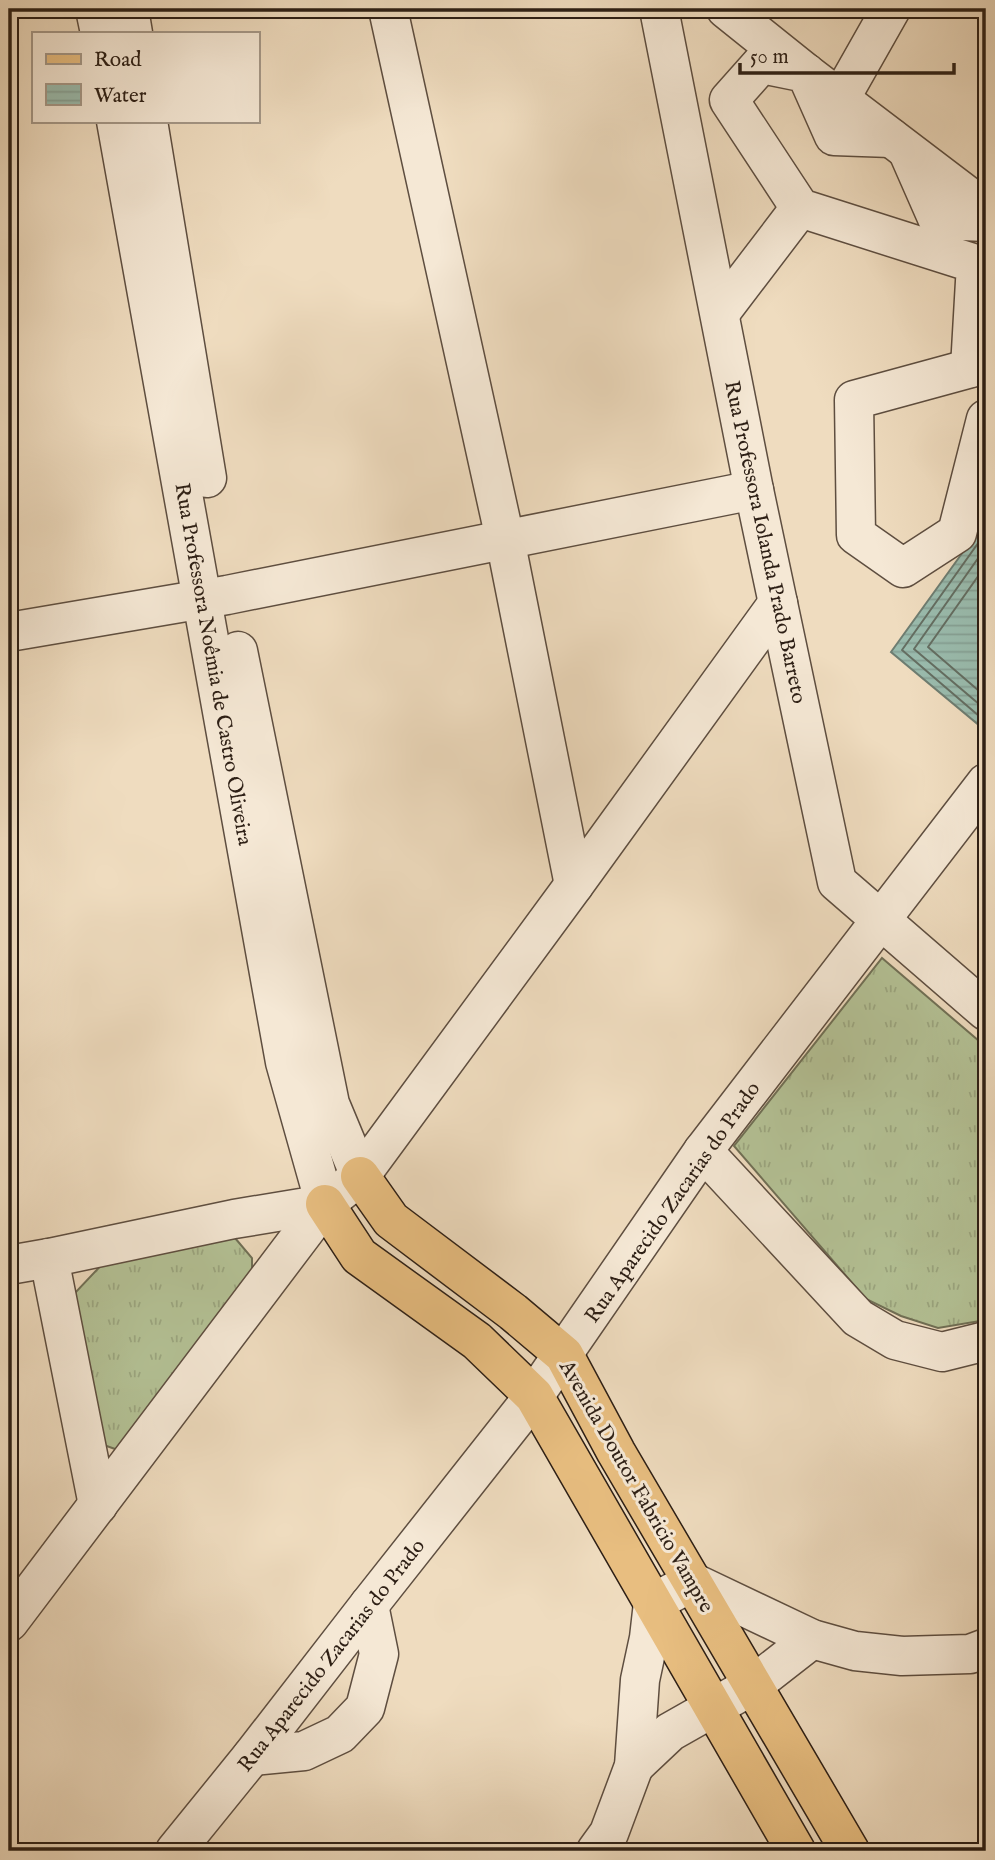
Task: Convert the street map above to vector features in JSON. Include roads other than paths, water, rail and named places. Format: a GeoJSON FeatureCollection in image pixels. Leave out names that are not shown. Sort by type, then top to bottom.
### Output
{"type":"FeatureCollection","features":[{"type":"Feature","properties":{"kind":"main road","name":"Avenida Doutor Fabricio Vampre"},"geometry":{"type":"LineString","coordinates":[[360,1177],[391,1220],[513,1312],[564,1355],[616,1452],[850,1851]]}},
{"type":"Feature","properties":{"kind":"main road","name":"Avenida Doutor Fabricio Vampre"},"geometry":{"type":"LineString","coordinates":[[325,1204],[359,1256],[477,1341],[534,1396],[796,1851]]}},
{"type":"Feature","properties":{"kind":"street"},"geometry":{"type":"LineString","coordinates":[[95,9],[100,32]]}},
{"type":"Feature","properties":{"kind":"street"},"geometry":{"type":"LineString","coordinates":[[129,9],[134,32]]}},
{"type":"Feature","properties":{"kind":"street"},"geometry":{"type":"LineString","coordinates":[[387,9],[505,539],[575,885]]}},
{"type":"Feature","properties":{"kind":"street","name":"Rua Professora Iolanda Prado Barreto"},"geometry":{"type":"LineString","coordinates":[[659,9],[754,489],[837,882],[986,1011]]}},
{"type":"Feature","properties":{"kind":"street"},"geometry":{"type":"LineString","coordinates":[[726,9],[806,74],[986,210]]}},
{"type":"Feature","properties":{"kind":"street"},"geometry":{"type":"LineString","coordinates":[[840,99],[891,9]]}},
{"type":"Feature","properties":{"kind":"street"},"geometry":{"type":"LineString","coordinates":[[806,74],[761,64],[729,100],[800,208],[976,264],[978,366],[854,400],[856,535],[903,568],[957,533],[986,419]]}},
{"type":"Feature","properties":{"kind":"street"},"geometry":{"type":"LineString","coordinates":[[806,74],[834,136],[899,144]]}},
{"type":"Feature","properties":{"kind":"street","name":"Rua Professora Noêmia de Castro Oliveira"},"geometry":{"type":"LineString","coordinates":[[116,122],[215,597],[330,1104],[360,1177]]}},
{"type":"Feature","properties":{"kind":"street","name":"Rua Professora Noêmia de Castro Oliveira"},"geometry":{"type":"LineString","coordinates":[[148,122],[215,597],[285,1062],[325,1204]]}},
{"type":"Feature","properties":{"kind":"street"},"geometry":{"type":"LineString","coordinates":[[899,144],[938,220],[986,222]]}},
{"type":"Feature","properties":{"kind":"street"},"geometry":{"type":"LineString","coordinates":[[720,313],[800,208]]}},
{"type":"Feature","properties":{"kind":"street"},"geometry":{"type":"LineString","coordinates":[[9,632],[215,597],[754,489]]}},
{"type":"Feature","properties":{"kind":"street"},"geometry":{"type":"LineString","coordinates":[[9,1622],[325,1204],[360,1177],[778,603]]}},
{"type":"Feature","properties":{"kind":"street","name":"Rua Aparecido Zacarias do Prado"},"geometry":{"type":"LineString","coordinates":[[175,1851],[534,1396],[703,1151],[986,783]]}},
{"type":"Feature","properties":{"kind":"street"},"geometry":{"type":"LineString","coordinates":[[703,1151],[858,1318],[895,1339],[942,1352],[986,1341]]}},
{"type":"Feature","properties":{"kind":"street"},"geometry":{"type":"LineString","coordinates":[[9,1265],[234,1219],[325,1204]]}},
{"type":"Feature","properties":{"kind":"street"},"geometry":{"type":"LineString","coordinates":[[49,1258],[98,1505]]}},
{"type":"Feature","properties":{"kind":"street"},"geometry":{"type":"LineString","coordinates":[[596,1851],[609,1833],[634,1766],[640,1680],[653,1603],[692,1582],[812,1639],[855,1651],[902,1656],[970,1654],[986,1648]]}},
{"type":"Feature","properties":{"kind":"street"},"geometry":{"type":"LineString","coordinates":[[252,1756],[304,1751],[340,1734],[365,1708],[379,1654],[369,1605]]}},
{"type":"Feature","properties":{"kind":"street"},"geometry":{"type":"LineString","coordinates":[[634,1766],[670,1732],[753,1685],[812,1639]]}},
{"type":"Feature","properties":{"kind":"water"},"geometry":{"type":"Polygon","coordinates":[[[986,520],[986,731],[891,652],[986,520]]]}}]}
